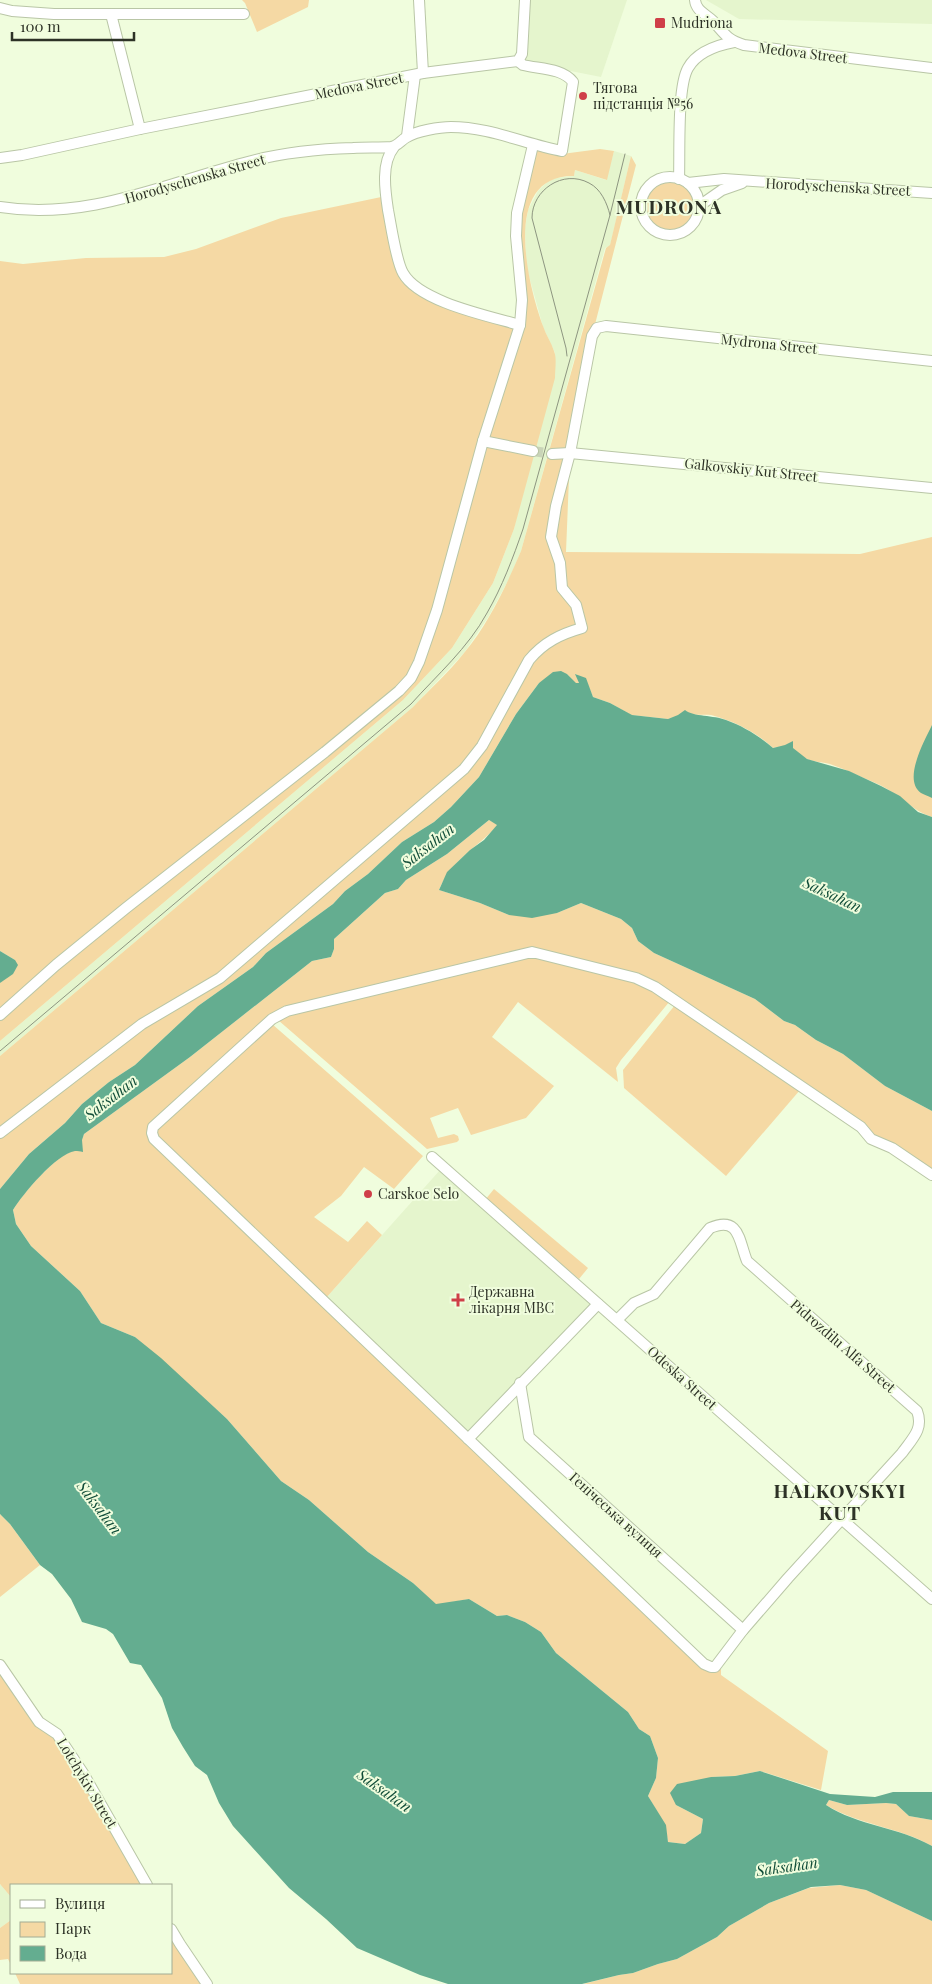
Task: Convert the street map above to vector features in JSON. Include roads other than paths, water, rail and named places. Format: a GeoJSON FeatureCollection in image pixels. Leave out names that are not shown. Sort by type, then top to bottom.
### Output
{"type":"FeatureCollection","features":[{"type":"Feature","properties":{"kind":"street"},"geometry":{"type":"LineString","coordinates":[[407,136],[419,74],[419,0]]}},
{"type":"Feature","properties":{"kind":"street"},"geometry":{"type":"LineString","coordinates":[[520,325],[460,307],[426,294],[410,283],[402,272],[386,196],[386,162],[394,147],[407,136],[451,127],[510,137],[533,145],[562,150],[573,82],[562,73],[523,65],[518,62],[522,54],[525,0]]}},
{"type":"Feature","properties":{"kind":"street"},"geometry":{"type":"LineString","coordinates":[[695,0],[698,9],[734,42]]}},
{"type":"Feature","properties":{"kind":"street"},"geometry":{"type":"LineString","coordinates":[[0,8],[38,14],[244,14]]}},
{"type":"Feature","properties":{"kind":"street"},"geometry":{"type":"LineString","coordinates":[[111,14],[140,129]]}},
{"type":"Feature","properties":{"kind":"street"},"geometry":{"type":"LineString","coordinates":[[699,206],[698,196],[684,181],[681,96],[684,76],[689,66],[706,52],[718,45],[734,42]]}},
{"type":"Feature","properties":{"kind":"street","name":"Medova Street"},"geometry":{"type":"LineString","coordinates":[[734,42],[788,51],[932,68]]}},
{"type":"Feature","properties":{"kind":"street","name":"Medova Street"},"geometry":{"type":"LineString","coordinates":[[0,158],[419,74],[518,62]]}},
{"type":"Feature","properties":{"kind":"street"},"geometry":{"type":"LineString","coordinates":[[0,1015],[63,960],[325,752],[399,691],[411,678],[419,662],[437,610],[483,442],[520,325],[522,300],[516,236],[517,213],[533,145]]}},
{"type":"Feature","properties":{"kind":"street","name":"Horodyschenska Street"},"geometry":{"type":"LineString","coordinates":[[0,207],[15,210],[66,209],[144,194],[245,163],[283,155],[353,148],[394,147]]}},
{"type":"Feature","properties":{"kind":"street","name":"Horodyschenska Street"},"geometry":{"type":"LineString","coordinates":[[745,182],[722,190],[699,206],[694,223],[680,234],[662,234],[653,230],[646,223],[641,208],[646,190],[652,183],[671,177],[684,181],[724,179],[745,182],[932,193]]}},
{"type":"Feature","properties":{"kind":"street","name":"Mydrona Street"},"geometry":{"type":"LineString","coordinates":[[570,452],[592,336],[596,328],[606,326],[932,361]]}},
{"type":"Feature","properties":{"kind":"street"},"geometry":{"type":"LineString","coordinates":[[483,442],[533,451]]}},
{"type":"Feature","properties":{"kind":"street"},"geometry":{"type":"LineString","coordinates":[[0,1133],[142,1024],[220,978],[464,769],[482,746],[529,660],[555,638],[582,628],[576,605],[562,588],[560,563],[551,536],[556,506],[570,452]]}},
{"type":"Feature","properties":{"kind":"street","name":"Galkovskiy Kut Street"},"geometry":{"type":"LineString","coordinates":[[552,454],[570,452],[932,488]]}},
{"type":"Feature","properties":{"kind":"street"},"geometry":{"type":"LineString","coordinates":[[598,1304],[468,1439],[154,1139],[153,1127],[272,1020],[287,1011],[532,952],[636,978],[655,987],[861,1127],[871,1139],[892,1148],[932,1175]]}},
{"type":"Feature","properties":{"kind":"street","name":"Odeska Street"},"geometry":{"type":"LineString","coordinates":[[432,1157],[841,1520],[932,1598]]}},
{"type":"Feature","properties":{"kind":"street","name":"Pidrozdilu Alfa Street"},"geometry":{"type":"LineString","coordinates":[[468,1439],[704,1664],[711,1667],[719,1664],[743,1630],[832,1528],[894,1461],[918,1430],[920,1420],[917,1411],[747,1261],[739,1232],[733,1228],[718,1225],[710,1228],[654,1294],[634,1303],[617,1320]]}},
{"type":"Feature","properties":{"kind":"street","name":"Генічеська вулиця"},"geometry":{"type":"LineString","coordinates":[[520,1383],[529,1436],[743,1630]]}},
{"type":"Feature","properties":{"kind":"street","name":"Lotchykiv Street"},"geometry":{"type":"LineString","coordinates":[[0,1665],[39,1722],[57,1734],[84,1773],[146,1884]]}},
{"type":"Feature","properties":{"kind":"street"},"geometry":{"type":"LineString","coordinates":[[172,1931],[207,1984]]}},
{"type":"Feature","properties":{"kind":"water","name":"Saksahan"},"geometry":{"type":"Polygon","coordinates":[[[561,671],[576,683],[579,683],[575,674],[586,678],[593,697],[610,703],[632,715],[668,719],[685,710],[693,714],[721,718],[732,722],[751,732],[773,748],[793,741],[793,748],[807,759],[849,771],[900,796],[918,812],[932,817],[932,1111],[885,1086],[843,1054],[816,1040],[795,1025],[784,1021],[755,999],[654,953],[638,941],[632,928],[621,919],[581,903],[557,913],[532,918],[509,915],[480,903],[439,890],[447,872],[470,850],[484,840],[497,825],[489,820],[447,854],[406,880],[398,889],[385,893],[334,939],[334,949],[331,957],[312,961],[190,1057],[84,1134],[82,1140],[83,1152],[75,1151],[59,1159],[32,1185],[13,1210],[16,1224],[31,1246],[80,1291],[101,1323],[135,1337],[161,1358],[227,1419],[281,1481],[309,1500],[368,1552],[413,1583],[436,1604],[469,1599],[497,1616],[507,1615],[525,1622],[541,1632],[556,1653],[628,1712],[639,1729],[650,1736],[658,1758],[656,1778],[648,1796],[666,1825],[668,1842],[685,1844],[701,1833],[703,1819],[676,1805],[670,1793],[677,1784],[711,1777],[735,1776],[760,1771],[830,1794],[875,1797],[893,1792],[932,1792],[932,1820],[909,1816],[896,1804],[847,1805],[829,1800],[826,1805],[851,1818],[906,1835],[932,1846],[932,1921],[866,1890],[840,1885],[811,1887],[769,1903],[729,1926],[717,1937],[677,1959],[633,1973],[582,1984],[448,1984],[420,1975],[357,1948],[289,1888],[233,1826],[219,1803],[207,1775],[195,1766],[172,1728],[162,1698],[141,1665],[130,1663],[113,1634],[106,1629],[82,1622],[71,1599],[52,1574],[40,1565],[10,1524],[0,1514],[0,1189],[29,1154],[65,1123],[82,1104],[109,1082],[135,1065],[198,1006],[253,967],[266,953],[333,904],[345,891],[368,874],[402,842],[434,822],[451,807],[479,777],[516,714],[539,683],[553,672],[561,671]]]}},
{"type":"Feature","properties":{"kind":"water"},"geometry":{"type":"Polygon","coordinates":[[[932,725],[932,798],[921,793],[916,787],[914,770],[920,750],[932,725]]]}},
{"type":"Feature","properties":{"kind":"water"},"geometry":{"type":"Polygon","coordinates":[[[0,951],[15,960],[18,965],[13,974],[0,983],[0,951]]]}},
{"type":"Feature","properties":{"kind":"tunnel"},"geometry":{"type":"LineString","coordinates":[[533,451],[552,454]]}},
{"type":"Feature","properties":{"kind":"tram line"},"geometry":{"type":"LineString","coordinates":[[0,1051],[411,704],[471,638],[502,583],[523,529],[610,215],[625,154]]}},
{"type":"Feature","properties":{"kind":"tram line"},"geometry":{"type":"LineString","coordinates":[[567,356],[532,218],[533,208],[543,191],[551,185],[569,179],[579,179],[597,189],[605,201],[610,215]]}},
{"type":"Feature","properties":{"kind":"place","name":"Mudriona"},"geometry":{"type":"Point","coordinates":[660,23]}},
{"type":"Feature","properties":{"kind":"place","name":"Тягова підстанція №56"},"geometry":{"type":"Point","coordinates":[583,96]}},
{"type":"Feature","properties":{"kind":"place","name":"Carskое Selo"},"geometry":{"type":"Point","coordinates":[368,1194]}},
{"type":"Feature","properties":{"kind":"place","name":"Державна лікарня МВС"},"geometry":{"type":"Point","coordinates":[458,1300]}},
{"type":"Feature","properties":{"kind":"district","name":"MUDRONA"},"geometry":{"type":"Point","coordinates":[669,207]}},
{"type":"Feature","properties":{"kind":"district","name":"HALKOVSKYI KUT"},"geometry":{"type":"Point","coordinates":[840,1502]}}]}
